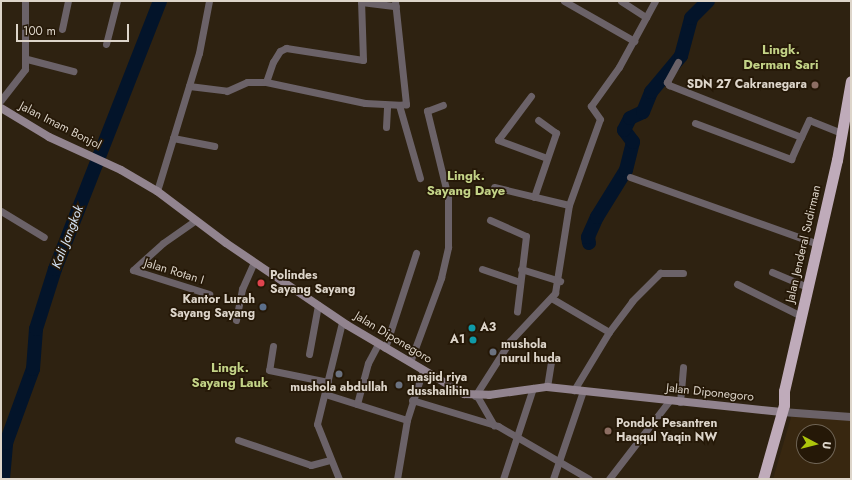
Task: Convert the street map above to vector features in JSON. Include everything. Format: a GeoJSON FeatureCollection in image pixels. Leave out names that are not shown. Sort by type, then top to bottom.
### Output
{"type":"FeatureCollection","features":[{"type":"Feature","properties":{"kind":"highway","name":"Jalan Jenderal Sudirman"},"geometry":{"type":"LineString","coordinates":[[778,412],[818,244],[842,133],[851,82]]}},
{"type":"Feature","properties":{"kind":"highway"},"geometry":{"type":"LineString","coordinates":[[756,479],[778,412]]}},
{"type":"Feature","properties":{"kind":"highway"},"geometry":{"type":"LineString","coordinates":[[763,479],[778,412]]}},
{"type":"Feature","properties":{"kind":"main road","name":"Jalan Imam Bonjol"},"geometry":{"type":"LineString","coordinates":[[1,108],[80,152],[109,164]]}},
{"type":"Feature","properties":{"kind":"main road","name":"Jalan Diponegoro"},"geometry":{"type":"LineString","coordinates":[[109,164],[157,191],[195,221],[342,322],[459,392],[477,396],[547,387],[778,412]]}},
{"type":"Feature","properties":{"kind":"street"},"geometry":{"type":"LineString","coordinates":[[1,100],[21,77],[27,59],[25,1]]}},
{"type":"Feature","properties":{"kind":"street"},"geometry":{"type":"LineString","coordinates":[[62,30],[68,1]]}},
{"type":"Feature","properties":{"kind":"street"},"geometry":{"type":"LineString","coordinates":[[106,44],[117,1]]}},
{"type":"Feature","properties":{"kind":"street"},"geometry":{"type":"LineString","coordinates":[[157,191],[200,53],[208,1]]}},
{"type":"Feature","properties":{"kind":"street"},"geometry":{"type":"LineString","coordinates":[[189,86],[227,92],[243,83],[266,82],[365,103],[399,106],[406,104],[396,4],[361,1],[363,60],[286,48],[280,50],[273,62],[266,82]]}},
{"type":"Feature","properties":{"kind":"street"},"geometry":{"type":"LineString","coordinates":[[564,1],[634,41]]}},
{"type":"Feature","properties":{"kind":"street"},"geometry":{"type":"LineString","coordinates":[[621,1],[646,17]]}},
{"type":"Feature","properties":{"kind":"street"},"geometry":{"type":"LineString","coordinates":[[494,425],[477,396],[510,341],[553,299],[560,280],[568,205],[600,119],[591,106],[634,41],[655,1]]}},
{"type":"Feature","properties":{"kind":"street"},"geometry":{"type":"LineString","coordinates":[[27,59],[73,71]]}},
{"type":"Feature","properties":{"kind":"street"},"geometry":{"type":"LineString","coordinates":[[678,62],[667,82],[669,85],[801,137]]}},
{"type":"Feature","properties":{"kind":"street"},"geometry":{"type":"LineString","coordinates":[[531,96],[498,140],[546,158]]}},
{"type":"Feature","properties":{"kind":"street"},"geometry":{"type":"LineString","coordinates":[[386,127],[387,105]]}},
{"type":"Feature","properties":{"kind":"street"},"geometry":{"type":"LineString","coordinates":[[410,362],[441,278],[448,247],[448,197],[427,111],[443,105]]}},
{"type":"Feature","properties":{"kind":"street"},"geometry":{"type":"LineString","coordinates":[[399,106],[420,178]]}},
{"type":"Feature","properties":{"kind":"street"},"geometry":{"type":"LineString","coordinates":[[534,197],[555,131],[538,120]]}},
{"type":"Feature","properties":{"kind":"street"},"geometry":{"type":"LineString","coordinates":[[695,123],[791,159],[809,120],[842,133]]}},
{"type":"Feature","properties":{"kind":"street"},"geometry":{"type":"LineString","coordinates":[[173,138],[214,146]]}},
{"type":"Feature","properties":{"kind":"street"},"geometry":{"type":"LineString","coordinates":[[630,177],[818,244]]}},
{"type":"Feature","properties":{"kind":"street"},"geometry":{"type":"LineString","coordinates":[[494,187],[568,205]]}},
{"type":"Feature","properties":{"kind":"street"},"geometry":{"type":"LineString","coordinates":[[1,211],[44,237]]}},
{"type":"Feature","properties":{"kind":"street"},"geometry":{"type":"LineString","coordinates":[[490,220],[526,236],[517,311]]}},
{"type":"Feature","properties":{"kind":"street","name":"Jalan Rotan I"},"geometry":{"type":"LineString","coordinates":[[195,221],[163,243],[133,270],[209,294]]}},
{"type":"Feature","properties":{"kind":"street"},"geometry":{"type":"LineString","coordinates":[[357,404],[368,363],[382,346],[416,253]]}},
{"type":"Feature","properties":{"kind":"street"},"geometry":{"type":"LineString","coordinates":[[236,320],[242,289],[254,262]]}},
{"type":"Feature","properties":{"kind":"street"},"geometry":{"type":"LineString","coordinates":[[482,269],[520,282]]}},
{"type":"Feature","properties":{"kind":"street"},"geometry":{"type":"LineString","coordinates":[[521,269],[560,280]]}},
{"type":"Feature","properties":{"kind":"street"},"geometry":{"type":"LineString","coordinates":[[772,272],[808,287]]}},
{"type":"Feature","properties":{"kind":"street"},"geometry":{"type":"LineString","coordinates":[[574,390],[609,332],[632,301],[660,273],[683,273]]}},
{"type":"Feature","properties":{"kind":"street"},"geometry":{"type":"LineString","coordinates":[[738,284],[801,316]]}},
{"type":"Feature","properties":{"kind":"street"},"geometry":{"type":"LineString","coordinates":[[553,299],[609,332]]}},
{"type":"Feature","properties":{"kind":"street"},"geometry":{"type":"LineString","coordinates":[[309,354],[318,305]]}},
{"type":"Feature","properties":{"kind":"street"},"geometry":{"type":"LineString","coordinates":[[339,479],[330,460],[317,424],[342,322]]}},
{"type":"Feature","properties":{"kind":"street"},"geometry":{"type":"LineString","coordinates":[[273,346],[269,370],[328,382]]}},
{"type":"Feature","properties":{"kind":"street"},"geometry":{"type":"LineString","coordinates":[[547,387],[552,357]]}},
{"type":"Feature","properties":{"kind":"street"},"geometry":{"type":"LineString","coordinates":[[680,402],[683,367]]}},
{"type":"Feature","properties":{"kind":"street"},"geometry":{"type":"LineString","coordinates":[[398,479],[407,420],[412,400],[423,370]]}},
{"type":"Feature","properties":{"kind":"street"},"geometry":{"type":"LineString","coordinates":[[503,479],[519,436],[534,388]]}},
{"type":"Feature","properties":{"kind":"street"},"geometry":{"type":"LineString","coordinates":[[553,479],[583,391]]}},
{"type":"Feature","properties":{"kind":"street"},"geometry":{"type":"LineString","coordinates":[[325,394],[407,420]]}},
{"type":"Feature","properties":{"kind":"street"},"geometry":{"type":"LineString","coordinates":[[412,400],[494,425],[519,436],[589,479]]}},
{"type":"Feature","properties":{"kind":"street"},"geometry":{"type":"LineString","coordinates":[[609,479],[668,401]]}},
{"type":"Feature","properties":{"kind":"street","name":"Jalan Diponegoro"},"geometry":{"type":"LineString","coordinates":[[778,412],[851,417]]}},
{"type":"Feature","properties":{"kind":"street"},"geometry":{"type":"LineString","coordinates":[[238,440],[313,465],[330,460]]}},
{"type":"Feature","properties":{"kind":"shaded area"},"geometry":{"type":"Polygon","coordinates":[[[792,414],[851,420],[851,479],[773,479],[792,414]]]}},
{"type":"Feature","properties":{"kind":"waterway","name":"Kali Jangkok"},"geometry":{"type":"LineString","coordinates":[[3,479],[6,443],[33,369],[36,329],[55,269],[160,1]]}},
{"type":"Feature","properties":{"kind":"waterway"},"geometry":{"type":"LineString","coordinates":[[589,243],[588,237],[597,217],[626,170],[633,142],[624,130],[630,118],[643,112],[651,92],[681,56],[691,18],[708,1]]}},
{"type":"Feature","properties":{"kind":"place","name":"SDN 27 Cakranegara"},"geometry":{"type":"Point","coordinates":[815,85]}},
{"type":"Feature","properties":{"kind":"place","name":"Polindes Sayang Sayang"},"geometry":{"type":"Point","coordinates":[261,283]}},
{"type":"Feature","properties":{"kind":"place","name":"Kantor Lurah Sayang Sayang"},"geometry":{"type":"Point","coordinates":[263,307]}},
{"type":"Feature","properties":{"kind":"place","name":"A3"},"geometry":{"type":"Point","coordinates":[472,328]}},
{"type":"Feature","properties":{"kind":"place","name":"A1"},"geometry":{"type":"Point","coordinates":[473,340]}},
{"type":"Feature","properties":{"kind":"place","name":"mushola nurul huda"},"geometry":{"type":"Point","coordinates":[493,352]}},
{"type":"Feature","properties":{"kind":"place","name":"mushola abdullah"},"geometry":{"type":"Point","coordinates":[339,374]}},
{"type":"Feature","properties":{"kind":"place","name":"masjid riya dusshalihin"},"geometry":{"type":"Point","coordinates":[399,385]}},
{"type":"Feature","properties":{"kind":"place","name":"Pondok Pesantren Haqqul Yaqin NW"},"geometry":{"type":"Point","coordinates":[608,431]}},
{"type":"Feature","properties":{"kind":"district","name":"Lingk. Derman Sari"},"geometry":{"type":"Point","coordinates":[781,58]}},
{"type":"Feature","properties":{"kind":"district","name":"Lingk. Sayang Daye"},"geometry":{"type":"Point","coordinates":[466,184]}},
{"type":"Feature","properties":{"kind":"district","name":"Lingk. Sayang Lauk"},"geometry":{"type":"Point","coordinates":[230,376]}}]}
